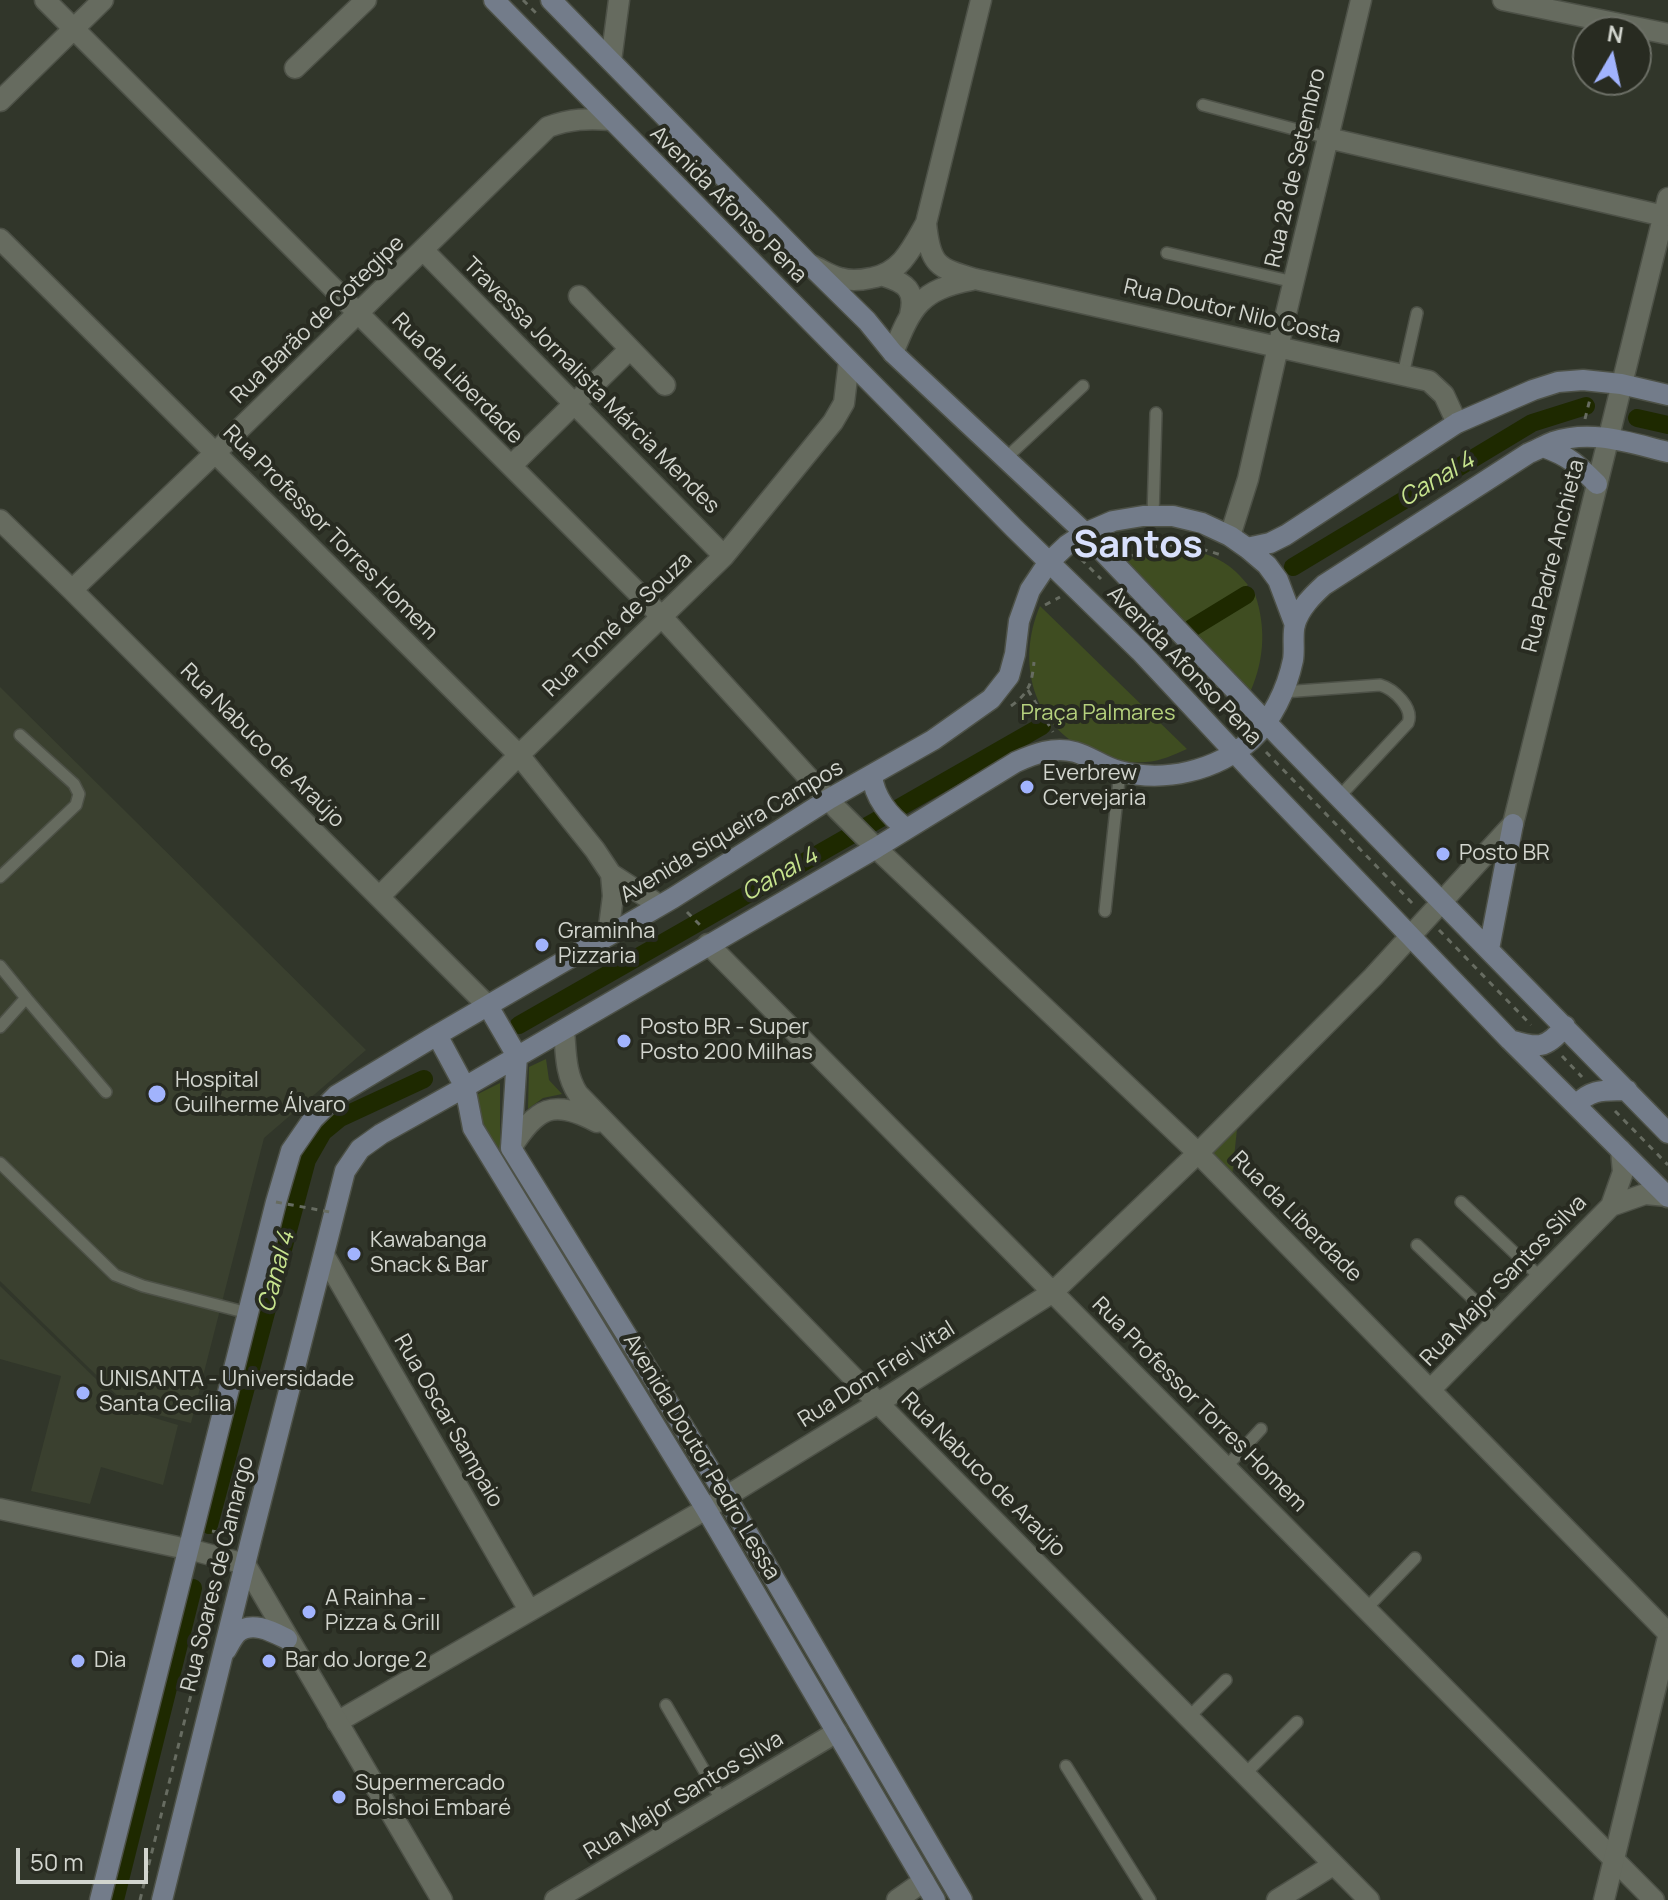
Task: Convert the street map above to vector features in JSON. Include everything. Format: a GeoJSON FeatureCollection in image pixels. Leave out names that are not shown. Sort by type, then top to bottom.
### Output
{"type":"FeatureCollection","features":[{"type":"Feature","properties":{"kind":"main road","name":"Avenida Afonso Pena"},"geometry":{"type":"LineString","coordinates":[[494,0],[1048,563],[1140,651],[1510,1040],[1667,1196]]}},
{"type":"Feature","properties":{"kind":"main road","name":"Avenida Afonso Pena"},"geometry":{"type":"LineString","coordinates":[[551,0],[867,321],[893,353],[1085,533],[1107,571],[1266,722],[1668,1133]]}},
{"type":"Feature","properties":{"kind":"main road"},"geometry":{"type":"LineString","coordinates":[[1248,555],[1286,535],[1457,423],[1533,390],[1558,382],[1583,380],[1620,389],[1668,395]]}},
{"type":"Feature","properties":{"kind":"main road"},"geometry":{"type":"LineString","coordinates":[[461,1080],[564,1030],[708,938],[900,824],[1031,756],[1060,750],[1076,752],[1097,764],[1143,775],[1167,775],[1214,764],[1235,753],[1266,722],[1283,692],[1293,659],[1292,616],[1324,585],[1529,453],[1554,442],[1610,432],[1668,452]]}},
{"type":"Feature","properties":{"kind":"main road"},"geometry":{"type":"LineString","coordinates":[[1543,447],[1564,454],[1597,484]]}},
{"type":"Feature","properties":{"kind":"main road","name":"Avenida Siqueira Campos"},"geometry":{"type":"LineString","coordinates":[[100,1900],[192,1550],[194,1526],[276,1202],[291,1151],[313,1119],[337,1095],[490,1010],[608,935],[670,905],[872,782],[991,699],[1009,676],[1019,621],[1030,590],[1048,563],[1085,533],[1113,521],[1143,516],[1173,516],[1202,523],[1230,536],[1248,555],[1267,565],[1278,580],[1292,616]]}},
{"type":"Feature","properties":{"kind":"main road"},"geometry":{"type":"LineString","coordinates":[[872,782],[900,824]]}},
{"type":"Feature","properties":{"kind":"main road"},"geometry":{"type":"LineString","coordinates":[[1489,949],[1513,824]]}},
{"type":"Feature","properties":{"kind":"main road"},"geometry":{"type":"LineString","coordinates":[[490,1010],[515,1052],[511,1148]]}},
{"type":"Feature","properties":{"kind":"main road"},"geometry":{"type":"LineString","coordinates":[[1510,1040],[1534,1047],[1549,1043],[1565,1026]]}},
{"type":"Feature","properties":{"kind":"main road","name":"Avenida Doutor Pedro Lessa"},"geometry":{"type":"LineString","coordinates":[[439,1039],[461,1080],[473,1128],[706,1509],[935,1900]]}},
{"type":"Feature","properties":{"kind":"main road","name":"Rua Soares de Camargo"},"geometry":{"type":"LineString","coordinates":[[162,1900],[224,1653],[231,1565],[238,1536],[324,1255],[345,1171],[360,1149],[461,1080]]}},
{"type":"Feature","properties":{"kind":"main road"},"geometry":{"type":"LineString","coordinates":[[1576,1105],[1584,1096],[1596,1091],[1627,1090]]}},
{"type":"Feature","properties":{"kind":"main road","name":"Avenida Doutor Pedro Lessa"},"geometry":{"type":"LineString","coordinates":[[511,1148],[726,1496],[962,1900]]}},
{"type":"Feature","properties":{"kind":"main road"},"geometry":{"type":"LineString","coordinates":[[224,1653],[237,1633],[248,1628],[273,1631],[287,1639]]}},
{"type":"Feature","properties":{"kind":"street","name":"Rua da Liberdade"},"geometry":{"type":"LineString","coordinates":[[45,0],[662,617],[871,843],[1198,1153],[1668,1635]]}},
{"type":"Feature","properties":{"kind":"street"},"geometry":{"type":"LineString","coordinates":[[0,101],[103,0]]}},
{"type":"Feature","properties":{"kind":"street"},"geometry":{"type":"LineString","coordinates":[[295,68],[366,0]]}},
{"type":"Feature","properties":{"kind":"street"},"geometry":{"type":"LineString","coordinates":[[611,61],[619,0]]}},
{"type":"Feature","properties":{"kind":"street"},"geometry":{"type":"LineString","coordinates":[[808,263],[841,279],[862,280],[884,276],[898,267],[926,223],[981,0]]}},
{"type":"Feature","properties":{"kind":"street","name":"Rua 28 de Setembro"},"geometry":{"type":"LineString","coordinates":[[1230,536],[1248,479],[1361,0]]}},
{"type":"Feature","properties":{"kind":"street"},"geometry":{"type":"LineString","coordinates":[[1503,0],[1668,34]]}},
{"type":"Feature","properties":{"kind":"street","name":"Rua Barão de Cotegipe"},"geometry":{"type":"LineString","coordinates":[[72,590],[424,251],[548,127],[566,120],[611,120]]}},
{"type":"Feature","properties":{"kind":"street"},"geometry":{"type":"LineString","coordinates":[[1328,138],[1666,207]]}},
{"type":"Feature","properties":{"kind":"street","name":"Rua Padre Anchieta"},"geometry":{"type":"LineString","coordinates":[[1412,936],[1513,824],[1666,207]]}},
{"type":"Feature","properties":{"kind":"street","name":"Rua Doutor Nilo Costa"},"geometry":{"type":"LineString","coordinates":[[926,223],[928,247],[941,267],[975,279],[1429,381],[1444,395],[1457,423]]}},
{"type":"Feature","properties":{"kind":"street","name":"Rua Professor Torres Homem"},"geometry":{"type":"LineString","coordinates":[[0,239],[519,755],[611,874],[670,905]]}},
{"type":"Feature","properties":{"kind":"street","name":"Travessa Jornalista Márcia Mendes"},"geometry":{"type":"LineString","coordinates":[[424,251],[724,556]]}},
{"type":"Feature","properties":{"kind":"street"},"geometry":{"type":"LineString","coordinates":[[884,276],[908,288],[913,303],[893,353]]}},
{"type":"Feature","properties":{"kind":"street"},"geometry":{"type":"LineString","coordinates":[[910,315],[923,298],[937,289],[975,279]]}},
{"type":"Feature","properties":{"kind":"street"},"geometry":{"type":"LineString","coordinates":[[579,296],[665,385]]}},
{"type":"Feature","properties":{"kind":"street"},"geometry":{"type":"LineString","coordinates":[[511,466],[630,349]]}},
{"type":"Feature","properties":{"kind":"street","name":"Rua Tomé de Souza"},"geometry":{"type":"LineString","coordinates":[[379,897],[519,755],[724,556],[833,422],[844,403],[849,361]]}},
{"type":"Feature","properties":{"kind":"street","name":"Rua Nabuco de Araújo"},"geometry":{"type":"LineString","coordinates":[[0,520],[490,1010]]}},
{"type":"Feature","properties":{"kind":"street"},"geometry":{"type":"LineString","coordinates":[[608,935],[613,896],[611,874]]}},
{"type":"Feature","properties":{"kind":"street","name":"Rua Dom Frei Vital"},"geometry":{"type":"LineString","coordinates":[[337,1722],[706,1509],[1053,1292],[1198,1153],[1412,936]]}},
{"type":"Feature","properties":{"kind":"street","name":"Rua Professor Torres Homem"},"geometry":{"type":"LineString","coordinates":[[708,938],[1654,1900]]}},
{"type":"Feature","properties":{"kind":"street","name":"Rua Nabuco de Araújo"},"geometry":{"type":"LineString","coordinates":[[564,1030],[567,1072],[578,1094],[1369,1900]]}},
{"type":"Feature","properties":{"kind":"street"},"geometry":{"type":"LineString","coordinates":[[511,1148],[530,1122],[542,1113],[559,1108],[573,1110],[617,1135]]}},
{"type":"Feature","properties":{"kind":"street","name":"Rua Major Santos Silva"},"geometry":{"type":"LineString","coordinates":[[1431,1389],[1611,1206],[1623,1172],[1621,1150]]}},
{"type":"Feature","properties":{"kind":"street","name":"Rua Major Santos Silva"},"geometry":{"type":"LineString","coordinates":[[1611,1206],[1645,1194],[1667,1196]]}},
{"type":"Feature","properties":{"kind":"street","name":"Rua Oscar Sampaio"},"geometry":{"type":"LineString","coordinates":[[324,1255],[529,1610]]}},
{"type":"Feature","properties":{"kind":"street"},"geometry":{"type":"LineString","coordinates":[[0,1509],[192,1550],[231,1565],[287,1639],[442,1900]]}},
{"type":"Feature","properties":{"kind":"street"},"geometry":{"type":"LineString","coordinates":[[1604,1900],[1668,1635]]}},
{"type":"Feature","properties":{"kind":"street","name":"Rua Major Santos Silva"},"geometry":{"type":"LineString","coordinates":[[555,1900],[837,1732]]}},
{"type":"Feature","properties":{"kind":"street"},"geometry":{"type":"LineString","coordinates":[[1277,1900],[1333,1865]]}},
{"type":"Feature","properties":{"kind":"street"},"geometry":{"type":"LineString","coordinates":[[897,1900],[924,1881]]}},
{"type":"Feature","properties":{"kind":"lane"},"geometry":{"type":"LineString","coordinates":[[1203,105],[1328,138]]}},
{"type":"Feature","properties":{"kind":"lane"},"geometry":{"type":"LineString","coordinates":[[1167,253],[1294,282]]}},
{"type":"Feature","properties":{"kind":"lane"},"geometry":{"type":"LineString","coordinates":[[1403,375],[1417,313]]}},
{"type":"Feature","properties":{"kind":"lane"},"geometry":{"type":"LineString","coordinates":[[1006,458],[1083,386]]}},
{"type":"Feature","properties":{"kind":"lane"},"geometry":{"type":"LineString","coordinates":[[1153,516],[1156,413]]}},
{"type":"Feature","properties":{"kind":"lane"},"geometry":{"type":"LineString","coordinates":[[1283,692],[1380,685],[1392,691],[1410,711],[1408,723],[1339,797]]}},
{"type":"Feature","properties":{"kind":"lane"},"geometry":{"type":"LineString","coordinates":[[0,877],[76,805],[79,794],[74,784],[20,735]]}},
{"type":"Feature","properties":{"kind":"lane"},"geometry":{"type":"LineString","coordinates":[[1105,911],[1120,771]]}},
{"type":"Feature","properties":{"kind":"lane"},"geometry":{"type":"LineString","coordinates":[[0,966],[106,1092]]}},
{"type":"Feature","properties":{"kind":"lane"},"geometry":{"type":"LineString","coordinates":[[0,1027],[26,998]]}},
{"type":"Feature","properties":{"kind":"lane"},"geometry":{"type":"LineString","coordinates":[[0,1163],[115,1275],[143,1286],[248,1313]]}},
{"type":"Feature","properties":{"kind":"lane"},"geometry":{"type":"LineString","coordinates":[[1461,1202],[1541,1278]]}},
{"type":"Feature","properties":{"kind":"lane"},"geometry":{"type":"LineString","coordinates":[[1417,1245],[1497,1322]]}},
{"type":"Feature","properties":{"kind":"lane"},"geometry":{"type":"LineString","coordinates":[[1226,1467],[1261,1429]]}},
{"type":"Feature","properties":{"kind":"lane"},"geometry":{"type":"LineString","coordinates":[[1366,1609],[1415,1558]]}},
{"type":"Feature","properties":{"kind":"lane"},"geometry":{"type":"LineString","coordinates":[[1188,1718],[1226,1680]]}},
{"type":"Feature","properties":{"kind":"lane"},"geometry":{"type":"LineString","coordinates":[[666,1705],[722,1801]]}},
{"type":"Feature","properties":{"kind":"lane"},"geometry":{"type":"LineString","coordinates":[[1244,1775],[1297,1722]]}},
{"type":"Feature","properties":{"kind":"lane"},"geometry":{"type":"LineString","coordinates":[[1066,1766],[1150,1900]]}},
{"type":"Feature","properties":{"kind":"path"},"geometry":{"type":"LineString","coordinates":[[1107,571],[1139,551],[1158,545],[1192,545],[1248,555]]}},
{"type":"Feature","properties":{"kind":"path"},"geometry":{"type":"LineString","coordinates":[[1028,690],[1052,729]]}},
{"type":"Feature","properties":{"kind":"path"},"geometry":{"type":"LineString","coordinates":[[670,905],[708,938]]}},
{"type":"Feature","properties":{"kind":"path"},"geometry":{"type":"LineString","coordinates":[[276,1202],[335,1213]]}},
{"type":"Feature","properties":{"kind":"path"},"geometry":{"type":"LineString","coordinates":[[140,1900],[238,1536],[194,1526]]}},
{"type":"Feature","properties":{"kind":"shaded area","name":"Hospital Guilherme Álvaro"},"geometry":{"type":"Polygon","coordinates":[[[0,687],[366,1050],[264,1138],[191,1423],[130,1408],[0,1281],[0,687]]]}},
{"type":"Feature","properties":{"kind":"shaded area","name":"UNISANTA - Universidade Santa Cecília"},"geometry":{"type":"Polygon","coordinates":[[[0,1286],[128,1410],[178,1425],[163,1485],[101,1467],[90,1504],[31,1491],[61,1376],[0,1359],[0,1286]]]}},
{"type":"Feature","properties":{"kind":"green space"},"geometry":{"type":"Polygon","coordinates":[[[1169,550],[1193,551],[1213,557],[1232,568],[1248,585],[1182,626],[1122,565],[1134,558],[1169,550]]]}},
{"type":"Feature","properties":{"kind":"green space","name":"Praça Palmares"},"geometry":{"type":"Polygon","coordinates":[[[1255,594],[1261,620],[1262,646],[1258,672],[1248,697],[1189,634],[1255,594]]]}},
{"type":"Feature","properties":{"kind":"green space","name":"Praça Palmares"},"geometry":{"type":"Polygon","coordinates":[[[1040,606],[1187,749],[1157,760],[1125,762],[1092,752],[1055,727],[1034,691],[1030,670],[1033,627],[1040,606]]]}},
{"type":"Feature","properties":{"kind":"green space"},"geometry":{"type":"Polygon","coordinates":[[[546,1059],[549,1080],[562,1094],[543,1098],[528,1109],[529,1067],[546,1059]]]}},
{"type":"Feature","properties":{"kind":"green space"},"geometry":{"type":"Polygon","coordinates":[[[500,1083],[500,1150],[480,1122],[476,1095],[500,1083]]]}},
{"type":"Feature","properties":{"kind":"green space"},"geometry":{"type":"Polygon","coordinates":[[[1237,1129],[1232,1177],[1210,1154],[1237,1129]]]}},
{"type":"Feature","properties":{"kind":"waterway","name":"Canal 4"},"geometry":{"type":"LineString","coordinates":[[1293,567],[1532,423],[1586,406]]}},
{"type":"Feature","properties":{"kind":"waterway","name":"Canal 4"},"geometry":{"type":"LineString","coordinates":[[1637,418],[1668,425]]}},
{"type":"Feature","properties":{"kind":"waterway","name":"Canal 4"},"geometry":{"type":"LineString","coordinates":[[1192,628],[1246,595]]}},
{"type":"Feature","properties":{"kind":"waterway","name":"Canal 4"},"geometry":{"type":"LineString","coordinates":[[519,1025],[1042,726]]}},
{"type":"Feature","properties":{"kind":"waterway","name":"Canal 4"},"geometry":{"type":"LineString","coordinates":[[209,1525],[307,1160],[323,1132],[340,1118],[424,1079]]}},
{"type":"Feature","properties":{"kind":"waterway","name":"Canal 4"},"geometry":{"type":"LineString","coordinates":[[115,1900],[193,1588]]}},
{"type":"Feature","properties":{"kind":"place","name":"Everbrew Cervejaria"},"geometry":{"type":"Point","coordinates":[1027,787]}},
{"type":"Feature","properties":{"kind":"place","name":"Posto BR"},"geometry":{"type":"Point","coordinates":[1443,854]}},
{"type":"Feature","properties":{"kind":"place","name":"Graminha Pizzaria"},"geometry":{"type":"Point","coordinates":[542,945]}},
{"type":"Feature","properties":{"kind":"place","name":"Posto BR - Super Posto 200 Milhas"},"geometry":{"type":"Point","coordinates":[624,1041]}},
{"type":"Feature","properties":{"kind":"place","name":"Hospital Guilherme Álvaro"},"geometry":{"type":"Point","coordinates":[157,1094]}},
{"type":"Feature","properties":{"kind":"place","name":"Kawabanga Snack & Bar"},"geometry":{"type":"Point","coordinates":[354,1254]}},
{"type":"Feature","properties":{"kind":"place","name":"UNISANTA - Universidade Santa Cecília"},"geometry":{"type":"Point","coordinates":[83,1393]}},
{"type":"Feature","properties":{"kind":"place","name":"A Rainha - Pizza & Grill"},"geometry":{"type":"Point","coordinates":[309,1612]}},
{"type":"Feature","properties":{"kind":"place","name":"Dia"},"geometry":{"type":"Point","coordinates":[78,1661]}},
{"type":"Feature","properties":{"kind":"place","name":"Bar do Jorge 2"},"geometry":{"type":"Point","coordinates":[269,1661]}},
{"type":"Feature","properties":{"kind":"place","name":"Supermercado Bolshoi Embaré"},"geometry":{"type":"Point","coordinates":[339,1797]}},
{"type":"Feature","properties":{"kind":"district","name":"Santos"},"geometry":{"type":"Point","coordinates":[1138,546]}}]}
